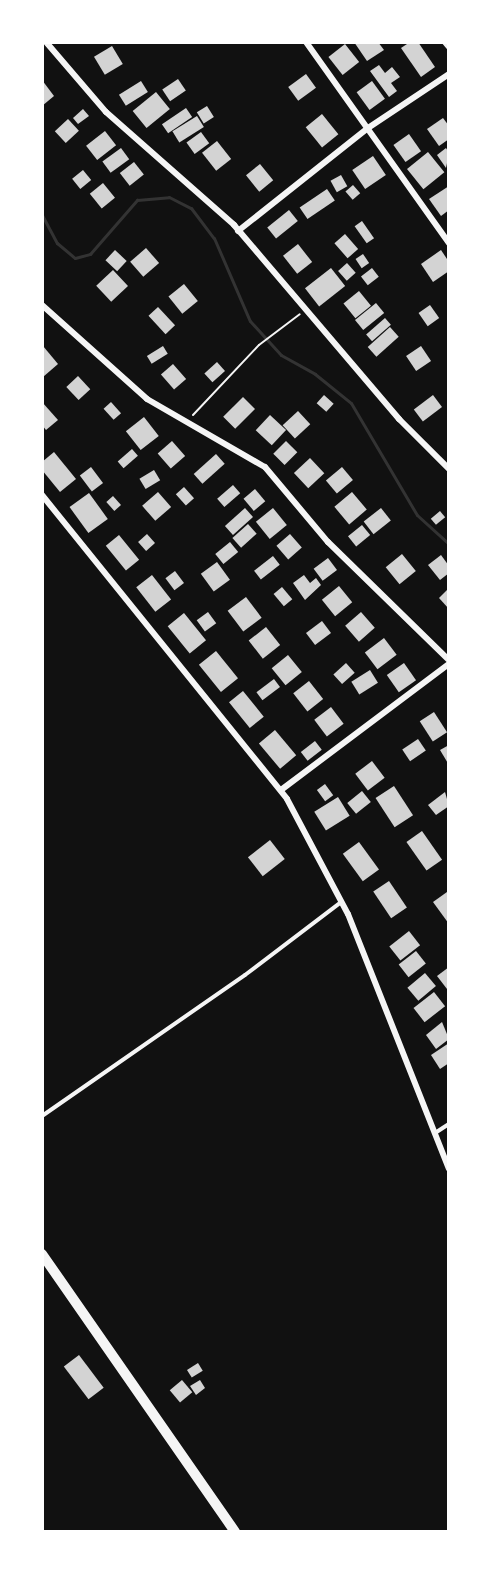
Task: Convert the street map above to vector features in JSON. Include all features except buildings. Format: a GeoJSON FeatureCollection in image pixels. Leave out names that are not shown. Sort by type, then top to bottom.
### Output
{"type":"FeatureCollection","features":[{"type":"Feature","properties":{"kind":"main road"},"geometry":{"type":"LineString","coordinates":[[42,1254],[235,1532]]}},
{"type":"Feature","properties":{"kind":"street"},"geometry":{"type":"LineString","coordinates":[[46,42],[106,112],[238,231],[399,419],[449,469]]}},
{"type":"Feature","properties":{"kind":"street"},"geometry":{"type":"LineString","coordinates":[[306,42],[449,243]]}},
{"type":"Feature","properties":{"kind":"street"},"geometry":{"type":"LineString","coordinates":[[445,42],[449,47]]}},
{"type":"Feature","properties":{"kind":"street"},"geometry":{"type":"LineString","coordinates":[[238,231],[368,128],[449,74]]}},
{"type":"Feature","properties":{"kind":"street"},"geometry":{"type":"LineString","coordinates":[[42,305],[147,399],[265,466],[328,542],[449,662],[281,790]]}},
{"type":"Feature","properties":{"kind":"street"},"geometry":{"type":"LineString","coordinates":[[42,495],[206,702],[281,790],[342,902],[449,1169]]}},
{"type":"Feature","properties":{"kind":"lane"},"geometry":{"type":"LineString","coordinates":[[42,1116],[245,975],[342,902]]}},
{"type":"Feature","properties":{"kind":"lane"},"geometry":{"type":"LineString","coordinates":[[435,1134],[449,1124]]}},
{"type":"Feature","properties":{"kind":"path"},"geometry":{"type":"LineString","coordinates":[[187,422],[259,345],[305,310]]}},
{"type":"Feature","properties":{"kind":"waterway"},"geometry":{"type":"LineString","coordinates":[[42,215],[57,243],[75,258],[90,254],[137,200],[169,197],[191,208],[214,238],[250,321],[281,355],[315,374],[351,403],[417,515],[449,544]]}}]}
